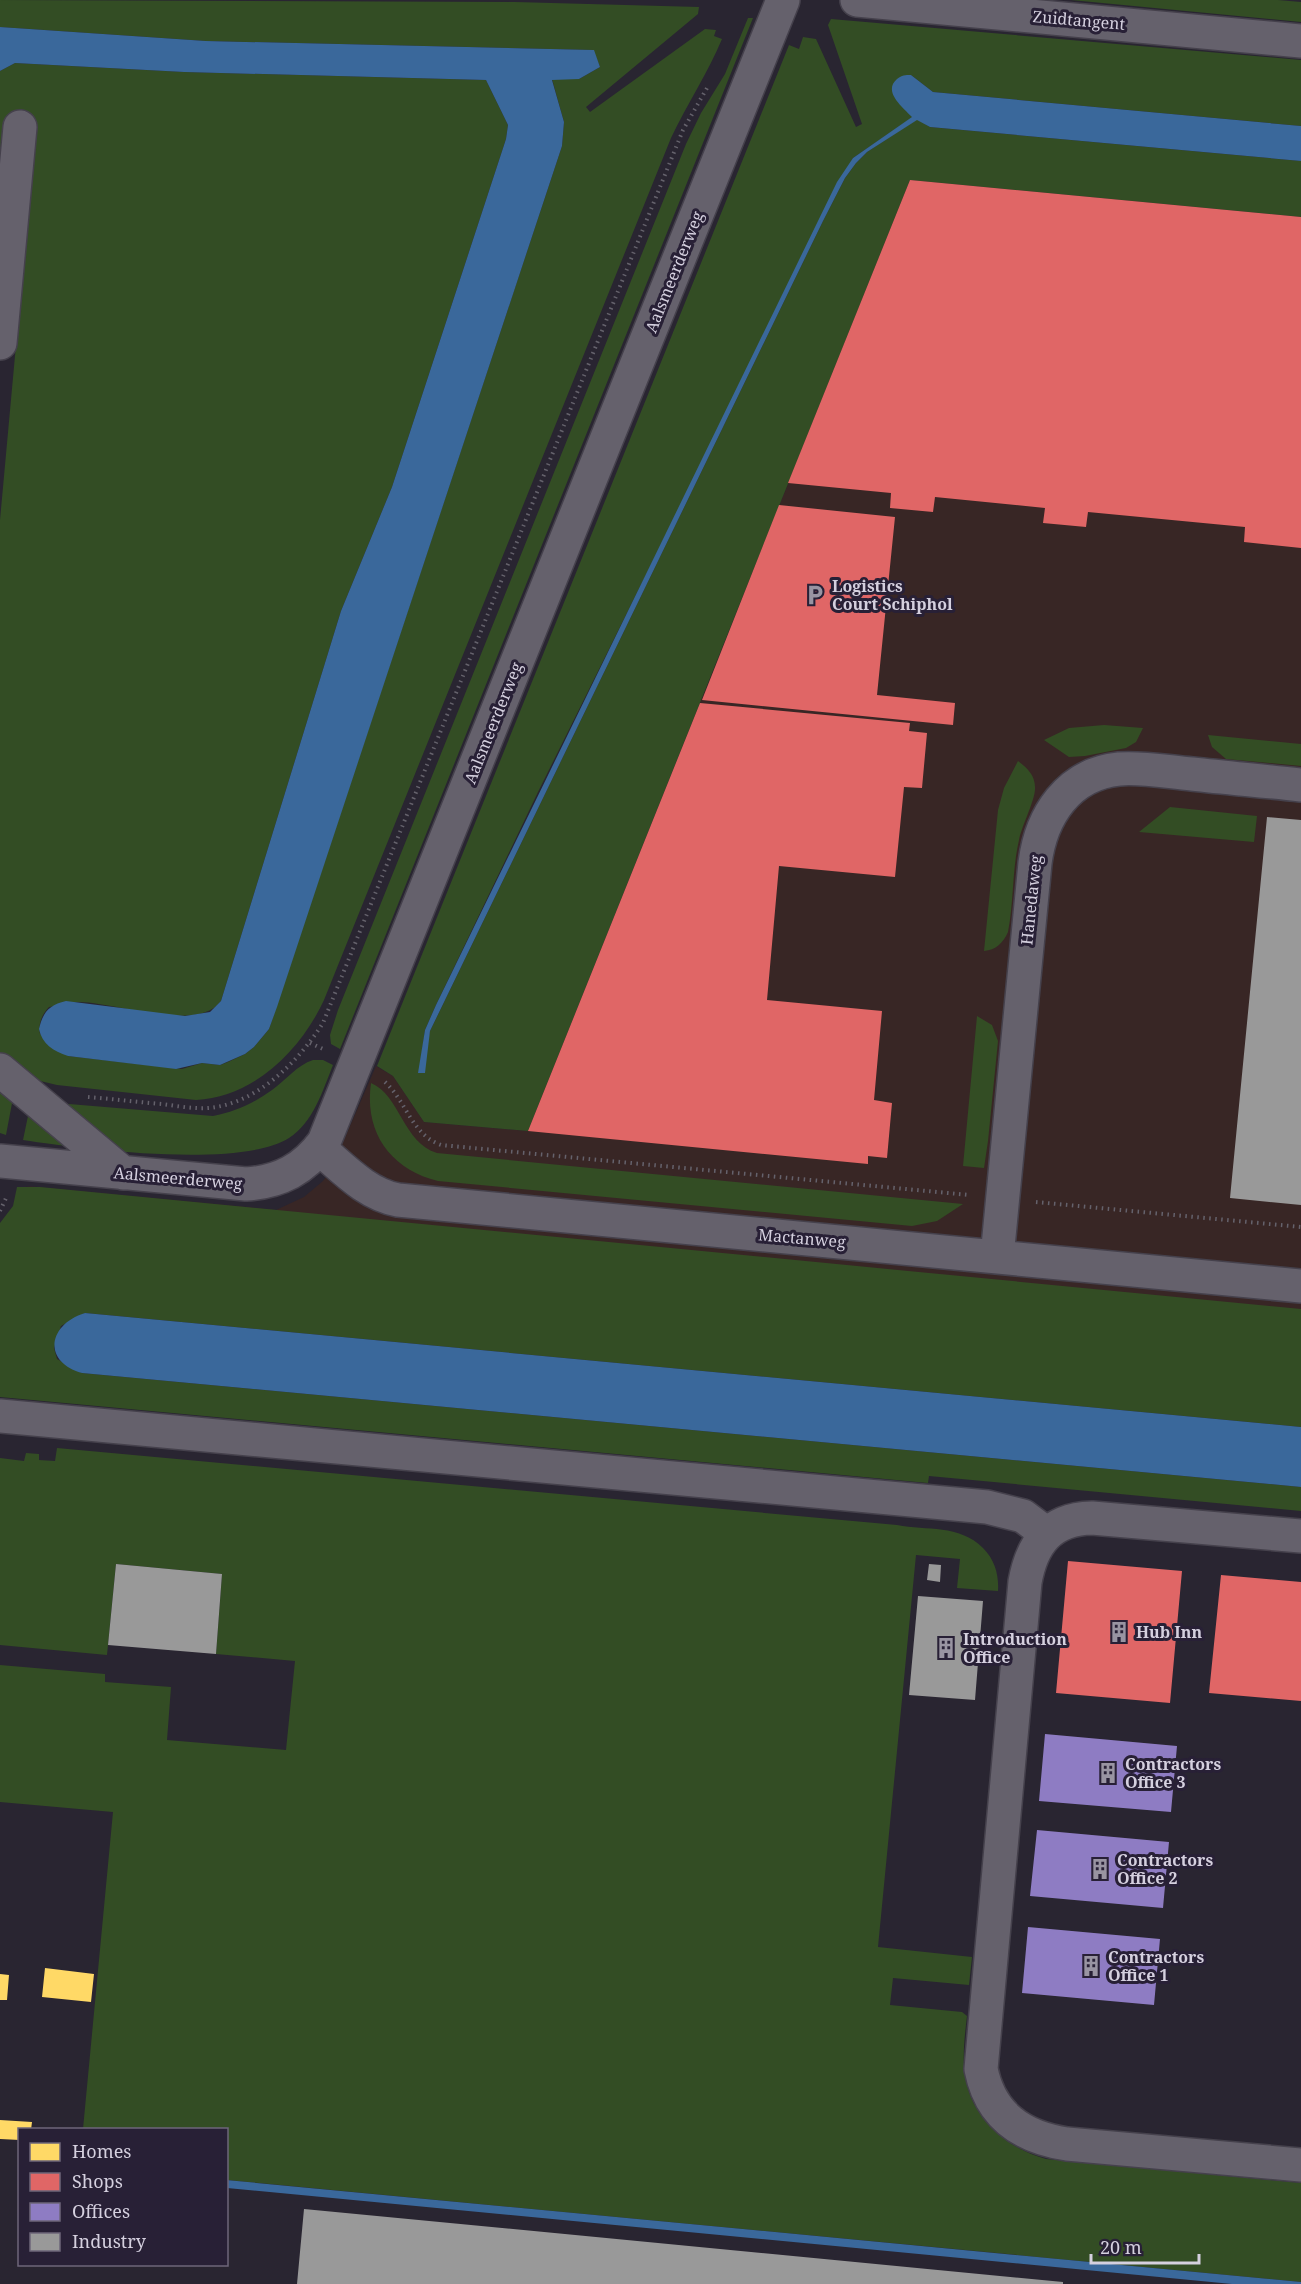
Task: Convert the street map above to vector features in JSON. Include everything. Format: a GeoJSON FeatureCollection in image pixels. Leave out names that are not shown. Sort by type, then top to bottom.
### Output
{"type":"FeatureCollection","features":[{"type":"Feature","properties":{"kind":"street","name":"Zuidtangent"},"geometry":{"type":"LineString","coordinates":[[857,0],[1301,41]]}},
{"type":"Feature","properties":{"kind":"street","name":"Aalsmeerderweg"},"geometry":{"type":"LineString","coordinates":[[6,1162],[239,1184],[261,1183],[285,1176],[300,1167],[319,1148],[334,1117],[779,10]]}},
{"type":"Feature","properties":{"kind":"street"},"geometry":{"type":"LineString","coordinates":[[0,343],[20,127]]}},
{"type":"Feature","properties":{"kind":"street","name":"Hanedaweg"},"geometry":{"type":"LineString","coordinates":[[997,1257],[1037,846],[1044,824],[1056,804],[1076,784],[1089,776],[1120,769],[1301,785]]}},
{"type":"Feature","properties":{"kind":"street"},"geometry":{"type":"LineString","coordinates":[[0,1070],[123,1173]]}},
{"type":"Feature","properties":{"kind":"street","name":"Mactanweg"},"geometry":{"type":"LineString","coordinates":[[319,1148],[366,1187],[382,1196],[398,1200],[1301,1286]]}},
{"type":"Feature","properties":{"kind":"street"},"geometry":{"type":"LineString","coordinates":[[0,1416],[987,1507],[1023,1515],[1047,1534]]}},
{"type":"Feature","properties":{"kind":"street"},"geometry":{"type":"LineString","coordinates":[[1301,1536],[1092,1518],[1071,1520],[1047,1534],[1032,1555],[1025,1582],[981,2051],[984,2084],[998,2110],[1030,2134],[1055,2142],[1301,2165]]}},
{"type":"Feature","properties":{"kind":"path"},"geometry":{"type":"LineString","coordinates":[[32,1095],[53,1093],[196,1108],[227,1105],[264,1086],[296,1058],[316,1032],[334,997],[683,130],[713,79]]}},
{"type":"Feature","properties":{"kind":"path"},"geometry":{"type":"LineString","coordinates":[[419,1129],[433,1142],[445,1146],[1301,1227]]}},
{"type":"Feature","properties":{"kind":"path"},"geometry":{"type":"LineString","coordinates":[[0,1211],[7,1197],[6,1162]]}},
{"type":"Feature","properties":{"kind":"shaded area"},"geometry":{"type":"Polygon","coordinates":[[[910,180],[1301,217],[1301,1427],[26,1186],[276,1210],[304,1197],[323,1181],[331,1170],[376,1066],[393,1076],[424,1122],[528,1131],[910,180]]]}},
{"type":"Feature","properties":{"kind":"green space"},"geometry":{"type":"Polygon","coordinates":[[[0,0],[515,2],[699,7],[698,14],[586,107],[590,112],[705,29],[716,30],[714,36],[722,39],[671,138],[324,1000],[314,1019],[289,1053],[273,1068],[237,1090],[217,1097],[196,1100],[57,1085],[36,1080],[13,1098],[6,1135],[0,1133],[0,520],[36,126],[0,186],[0,71],[15,63],[184,72],[486,80],[508,125],[506,139],[392,487],[341,611],[221,1001],[209,1010],[193,1015],[174,1016],[74,1002],[49,1007],[41,1019],[40,1034],[68,1056],[182,1069],[202,1063],[220,1065],[228,1062],[254,1047],[269,1029],[562,146],[564,122],[552,79],[579,79],[600,67],[593,50],[206,41],[0,27],[0,0]]]}},
{"type":"Feature","properties":{"kind":"green space"},"geometry":{"type":"Polygon","coordinates":[[[1071,0],[1301,2],[1301,22],[1071,0]]]}},
{"type":"Feature","properties":{"kind":"green space"},"geometry":{"type":"Polygon","coordinates":[[[748,18],[753,18],[340,1049],[331,1044],[330,1035],[338,1010],[686,144],[701,113],[725,74],[748,18]]]}},
{"type":"Feature","properties":{"kind":"green space"},"geometry":{"type":"Polygon","coordinates":[[[831,19],[1301,60],[1301,126],[933,92],[911,75],[913,117],[853,158],[538,792],[436,1005],[425,1030],[419,1073],[430,1031],[823,221],[845,178],[867,152],[917,119],[930,127],[1301,161],[1301,217],[910,180],[528,1131],[424,1122],[393,1076],[377,1066],[789,45],[799,49],[803,37],[816,39],[856,127],[862,124],[828,25],[831,19]]]}},
{"type":"Feature","properties":{"kind":"green space"},"geometry":{"type":"Polygon","coordinates":[[[1104,725],[1143,728],[1136,742],[1126,748],[1085,756],[1069,757],[1044,740],[1069,728],[1104,725]]]}},
{"type":"Feature","properties":{"kind":"green space"},"geometry":{"type":"Polygon","coordinates":[[[1208,735],[1301,744],[1301,766],[1226,759],[1212,747],[1208,735]]]}},
{"type":"Feature","properties":{"kind":"green space"},"geometry":{"type":"Polygon","coordinates":[[[1018,761],[1032,775],[1035,792],[1017,851],[1008,932],[999,945],[984,951],[998,810],[1004,788],[1018,761]]]}},
{"type":"Feature","properties":{"kind":"green space"},"geometry":{"type":"Polygon","coordinates":[[[1170,807],[1257,816],[1254,842],[1139,832],[1170,807]]]}},
{"type":"Feature","properties":{"kind":"green space"},"geometry":{"type":"Polygon","coordinates":[[[977,1016],[992,1025],[998,1041],[984,1168],[963,1166],[977,1016]]]}},
{"type":"Feature","properties":{"kind":"green space"},"geometry":{"type":"Polygon","coordinates":[[[313,1060],[323,1060],[333,1065],[311,1115],[305,1124],[289,1138],[266,1147],[235,1153],[159,1154],[82,1148],[23,1140],[28,1116],[45,1102],[213,1116],[237,1109],[258,1099],[302,1065],[313,1060]]]}},
{"type":"Feature","properties":{"kind":"green space"},"geometry":{"type":"Polygon","coordinates":[[[371,1083],[389,1098],[416,1140],[437,1153],[963,1204],[937,1221],[912,1226],[438,1181],[406,1168],[384,1146],[376,1132],[372,1117],[371,1083]]]}},
{"type":"Feature","properties":{"kind":"green space"},"geometry":{"type":"Polygon","coordinates":[[[17,1187],[40,1187],[1301,1309],[1301,1427],[85,1313],[61,1326],[54,1348],[57,1359],[82,1373],[1301,1487],[1301,1511],[929,1476],[928,1483],[0,1397],[0,1223],[13,1206],[17,1187]]]}},
{"type":"Feature","properties":{"kind":"green space"},"geometry":{"type":"Polygon","coordinates":[[[57,1448],[897,1525],[953,1532],[974,1540],[983,1548],[993,1563],[998,1579],[998,1591],[957,1588],[960,1559],[916,1555],[878,1947],[972,1957],[969,1985],[893,1978],[890,2005],[962,2012],[967,2016],[964,2067],[972,2100],[990,2126],[1002,2137],[1030,2154],[1046,2159],[1301,2183],[1301,2282],[228,2180],[228,2128],[83,2128],[113,1812],[0,1802],[0,1665],[105,1674],[105,1682],[171,1687],[167,1740],[286,1750],[295,1661],[216,1654],[222,1574],[116,1564],[107,1655],[0,1645],[0,1458],[24,1461],[26,1453],[39,1454],[39,1460],[55,1461],[57,1448]]]}},
{"type":"Feature","properties":{"kind":"water"},"geometry":{"type":"Polygon","coordinates":[[[0,27],[206,41],[594,50],[600,67],[579,79],[552,80],[564,122],[562,146],[277,1007],[269,1029],[254,1047],[245,1054],[220,1065],[202,1063],[176,1069],[68,1056],[49,1046],[39,1029],[48,1010],[66,1001],[185,1016],[210,1012],[221,1001],[341,611],[392,487],[506,139],[508,125],[486,80],[184,72],[15,63],[0,71],[0,27]]]}},
{"type":"Feature","properties":{"kind":"water"},"geometry":{"type":"Polygon","coordinates":[[[911,75],[933,92],[1301,126],[1301,161],[930,127],[917,120],[867,152],[856,163],[845,178],[823,221],[430,1031],[425,1073],[418,1073],[425,1030],[436,1005],[837,182],[853,158],[912,117],[896,100],[892,89],[897,79],[911,75]]]}},
{"type":"Feature","properties":{"kind":"water"},"geometry":{"type":"Polygon","coordinates":[[[85,1313],[1301,1427],[1301,1487],[82,1373],[60,1360],[55,1352],[55,1343],[57,1334],[64,1325],[85,1313]]]}},
{"type":"Feature","properties":{"kind":"water"},"geometry":{"type":"Polygon","coordinates":[[[228,2180],[1301,2282],[1301,2284],[1232,2284],[228,2188],[228,2180]]]}},
{"type":"Feature","properties":{"kind":"building: Homes"},"geometry":{"type":"Polygon","coordinates":[[[45,1968],[94,1974],[91,2002],[42,1997],[45,1968]]]}},
{"type":"Feature","properties":{"kind":"building: Homes"},"geometry":{"type":"Polygon","coordinates":[[[0,1974],[9,1975],[7,2000],[0,2000],[0,1974]]]}},
{"type":"Feature","properties":{"kind":"building: Homes"},"geometry":{"type":"Polygon","coordinates":[[[0,2120],[32,2122],[31,2128],[18,2128],[18,2140],[0,2139],[0,2120]]]}},
{"type":"Feature","properties":{"kind":"building: Shops"},"geometry":{"type":"Polygon","coordinates":[[[910,180],[1301,217],[1301,548],[1244,542],[1245,527],[1088,512],[1086,527],[1043,523],[1045,508],[935,497],[933,512],[890,508],[891,493],[788,483],[910,180]]]}},
{"type":"Feature","properties":{"kind":"building: Shops","name":"Logistics Court Schiphol"},"geometry":{"type":"Polygon","coordinates":[[[779,505],[895,517],[877,695],[955,703],[953,725],[702,700],[779,505]]]}},
{"type":"Feature","properties":{"kind":"building: Shops"},"geometry":{"type":"Polygon","coordinates":[[[700,703],[910,723],[909,731],[927,733],[922,788],[904,787],[895,877],[779,866],[767,1000],[882,1011],[874,1100],[892,1103],[887,1158],[868,1156],[868,1164],[528,1131],[700,703]]]}},
{"type":"Feature","properties":{"kind":"building: Shops","name":"Hub Inn"},"geometry":{"type":"Polygon","coordinates":[[[1068,1561],[1182,1571],[1170,1703],[1056,1693],[1068,1561]]]}},
{"type":"Feature","properties":{"kind":"building: Shops"},"geometry":{"type":"Polygon","coordinates":[[[1221,1575],[1301,1582],[1301,1701],[1209,1693],[1221,1575]]]}},
{"type":"Feature","properties":{"kind":"building: Offices","name":"Contractors Office 3"},"geometry":{"type":"Polygon","coordinates":[[[1045,1734],[1177,1746],[1171,1812],[1039,1801],[1045,1734]]]}},
{"type":"Feature","properties":{"kind":"building: Offices","name":"Contractors Office 2"},"geometry":{"type":"Polygon","coordinates":[[[1037,1830],[1169,1842],[1163,1908],[1030,1896],[1037,1830]]]}},
{"type":"Feature","properties":{"kind":"building: Offices","name":"Contractors Office 1"},"geometry":{"type":"Polygon","coordinates":[[[1028,1927],[1160,1939],[1154,2005],[1022,1993],[1028,1927]]]}},
{"type":"Feature","properties":{"kind":"building: Industry"},"geometry":{"type":"Polygon","coordinates":[[[1267,817],[1301,820],[1301,1205],[1230,1198],[1267,817]]]}},
{"type":"Feature","properties":{"kind":"building: Industry"},"geometry":{"type":"Polygon","coordinates":[[[116,1564],[222,1574],[216,1654],[108,1645],[116,1564]]]}},
{"type":"Feature","properties":{"kind":"building: Industry"},"geometry":{"type":"Polygon","coordinates":[[[929,1564],[941,1565],[940,1582],[927,1580],[929,1564]]]}},
{"type":"Feature","properties":{"kind":"building: Industry","name":"Introduction Office"},"geometry":{"type":"Polygon","coordinates":[[[918,1596],[983,1601],[975,1700],[909,1695],[918,1596]]]}},
{"type":"Feature","properties":{"kind":"building: Industry"},"geometry":{"type":"Polygon","coordinates":[[[304,2209],[1063,2282],[1063,2284],[297,2284],[304,2209]]]}},
{"type":"Feature","properties":{"kind":"place","name":"Logistics Court Schiphol"},"geometry":{"type":"Point","coordinates":[815,595]}},
{"type":"Feature","properties":{"kind":"place","name":"Hub Inn"},"geometry":{"type":"Point","coordinates":[1119,1632]}},
{"type":"Feature","properties":{"kind":"place","name":"Introduction Office"},"geometry":{"type":"Point","coordinates":[946,1648]}},
{"type":"Feature","properties":{"kind":"place","name":"Contractors Office 3"},"geometry":{"type":"Point","coordinates":[1108,1773]}},
{"type":"Feature","properties":{"kind":"place","name":"Contractors Office 2"},"geometry":{"type":"Point","coordinates":[1100,1869]}},
{"type":"Feature","properties":{"kind":"place","name":"Contractors Office 1"},"geometry":{"type":"Point","coordinates":[1091,1966]}}]}
